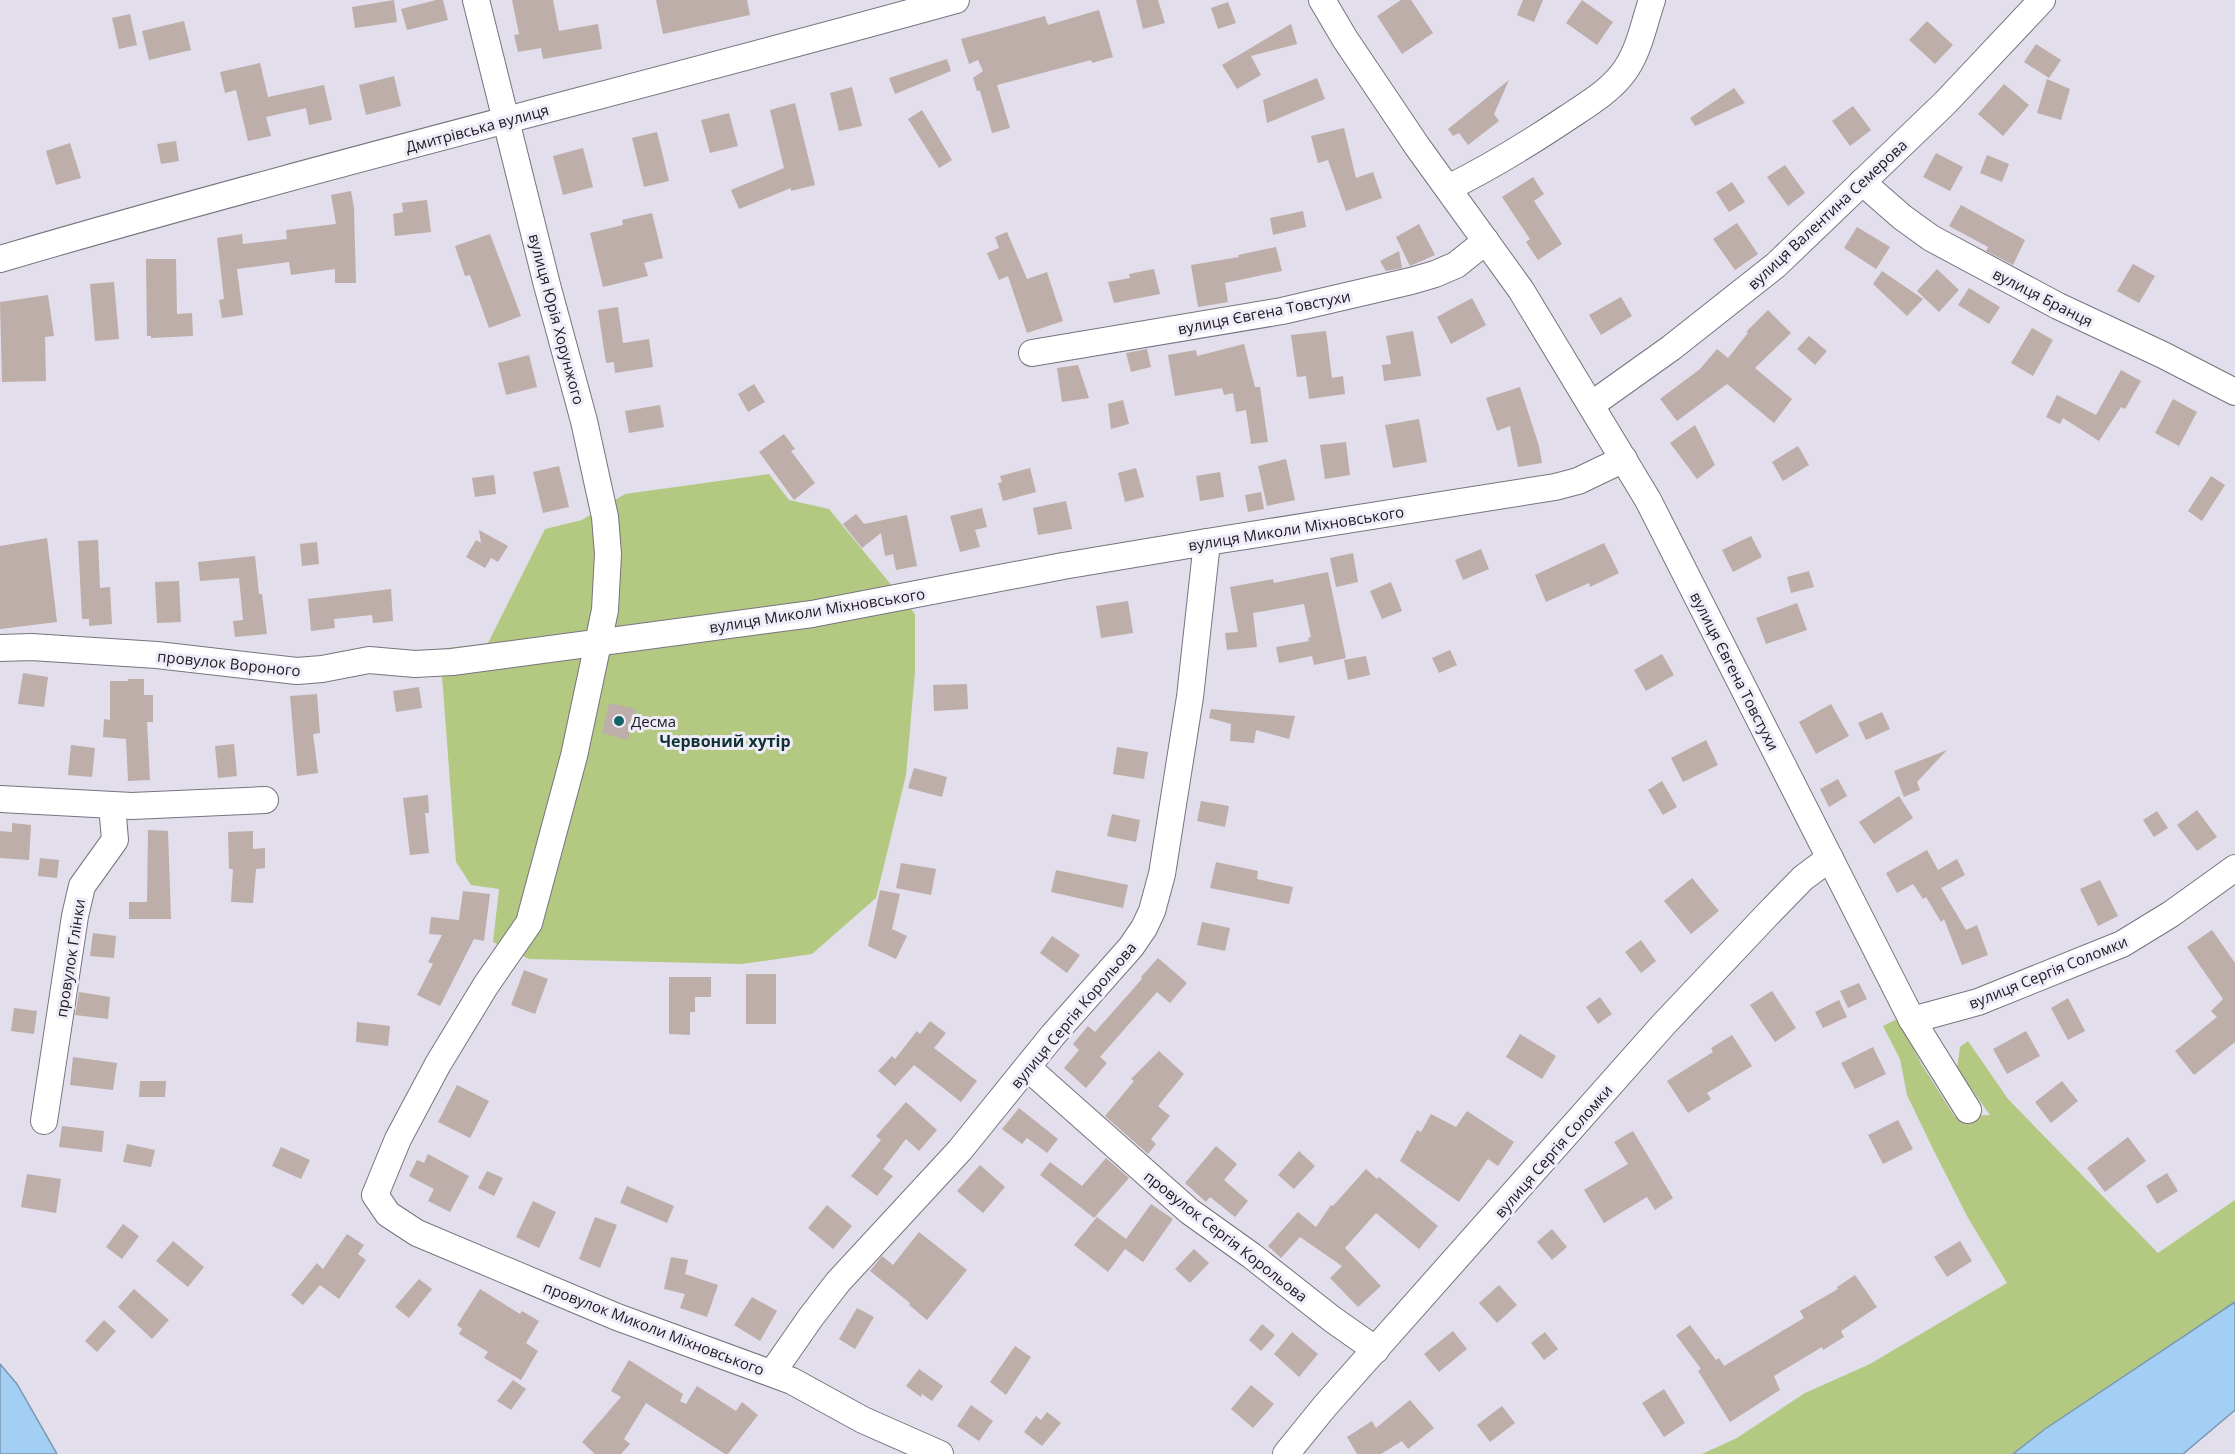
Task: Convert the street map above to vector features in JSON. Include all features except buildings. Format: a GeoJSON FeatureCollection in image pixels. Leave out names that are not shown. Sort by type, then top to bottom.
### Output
{"type":"FeatureCollection","features":[{"type":"Feature","properties":{"kind":"street","name":"вулиця Юрія Хорунжого"},"geometry":{"type":"LineString","coordinates":[[476,0],[584,421],[604,518],[608,543],[608,577],[600,642]]}},
{"type":"Feature","properties":{"kind":"street","name":"Дмитрівська вулиця"},"geometry":{"type":"LineString","coordinates":[[0,259],[255,187],[698,71],[956,0]]}},
{"type":"Feature","properties":{"kind":"street","name":"вулиця Євгена Товстухи"},"geometry":{"type":"LineString","coordinates":[[1322,0],[1345,39],[1531,306],[1624,459],[1664,530],[1912,1020],[1968,1110]]}},
{"type":"Feature","properties":{"kind":"street"},"geometry":{"type":"LineString","coordinates":[[1448,188],[1490,167],[1535,140],[1610,87],[1632,60],[1652,0]]}},
{"type":"Feature","properties":{"kind":"street","name":"вулиця Валентина Семерова"},"geometry":{"type":"LineString","coordinates":[[1591,405],[1671,348],[1761,278],[1976,72],[2042,0]]}},
{"type":"Feature","properties":{"kind":"street","name":"вулиця Бранця"},"geometry":{"type":"LineString","coordinates":[[1862,182],[1902,217],[1931,238],[2058,306],[2163,355],[2235,392]]}},
{"type":"Feature","properties":{"kind":"street","name":"вулиця Євгена Товстухи"},"geometry":{"type":"LineString","coordinates":[[1032,353],[1282,311],[1411,281],[1456,265],[1486,241]]}},
{"type":"Feature","properties":{"kind":"street","name":"вулиця Миколи Міхновського"},"geometry":{"type":"LineString","coordinates":[[600,642],[812,614],[1207,542],[1555,487],[1578,481],[1624,459]]}},
{"type":"Feature","properties":{"kind":"street","name":"вулиця Сергія Корольова"},"geometry":{"type":"LineString","coordinates":[[772,1374],[832,1290],[967,1142],[1053,1035],[1131,947],[1144,928],[1159,891],[1190,697],[1207,542]]}},
{"type":"Feature","properties":{"kind":"street","name":"провулок Вороного"},"geometry":{"type":"LineString","coordinates":[[0,648],[31,647],[157,655],[297,671],[369,660],[435,664],[600,642]]}},
{"type":"Feature","properties":{"kind":"street","name":"провулок Миколи Міхновського"},"geometry":{"type":"LineString","coordinates":[[600,642],[574,756],[529,923],[486,985],[438,1064],[398,1139],[375,1195],[388,1214],[406,1228],[616,1317],[808,1389],[863,1420],[940,1454]]}},
{"type":"Feature","properties":{"kind":"street"},"geometry":{"type":"LineString","coordinates":[[0,799],[112,805],[177,805],[266,800]]}},
{"type":"Feature","properties":{"kind":"street","name":"провулок Глінки"},"geometry":{"type":"LineString","coordinates":[[44,1121],[75,916],[82,886],[115,840],[112,805]]}},
{"type":"Feature","properties":{"kind":"street","name":"вулиця Сергія Соломки"},"geometry":{"type":"LineString","coordinates":[[1287,1454],[1325,1406],[1671,1017],[1774,907],[1811,871],[1830,858]]}},
{"type":"Feature","properties":{"kind":"street","name":"вулиця Сергія Соломки"},"geometry":{"type":"LineString","coordinates":[[1912,1020],[1978,1002],[2122,944],[2171,914],[2235,868]]}},
{"type":"Feature","properties":{"kind":"street","name":"провулок Сергія Корольова"},"geometry":{"type":"LineString","coordinates":[[1028,1068],[1189,1211],[1376,1350]]}},
{"type":"Feature","properties":{"kind":"green space"},"geometry":{"type":"Polygon","coordinates":[[[769,474],[789,500],[829,509],[915,614],[915,672],[906,775],[876,898],[812,954],[742,964],[529,959],[493,942],[499,889],[471,885],[456,862],[440,649],[488,643],[545,529],[582,520],[625,494],[769,474]]]}},
{"type":"Feature","properties":{"kind":"green space"},"geometry":{"type":"Polygon","coordinates":[[[1897,1019],[1922,1065],[1955,1117],[1990,1115],[1957,1069],[1960,1047],[1968,1041],[2008,1099],[2158,1253],[2235,1200],[2235,1302],[2045,1429],[2013,1454],[1702,1454],[1737,1438],[1805,1393],[1870,1364],[2007,1283],[1967,1216],[1907,1095],[1900,1059],[1883,1026],[1897,1019]]]}},
{"type":"Feature","properties":{"kind":"water"},"geometry":{"type":"Polygon","coordinates":[[[2235,1302],[2235,1410],[2183,1454],[2013,1454],[2045,1429],[2235,1302]]]}},
{"type":"Feature","properties":{"kind":"water"},"geometry":{"type":"Polygon","coordinates":[[[0,1364],[17,1384],[57,1454],[0,1454],[0,1364]]]}},
{"type":"Feature","properties":{"kind":"place","name":"Десма"},"geometry":{"type":"Point","coordinates":[619,721]}},
{"type":"Feature","properties":{"kind":"district","name":"Червоний хутір"},"geometry":{"type":"Point","coordinates":[725,741]}}]}
